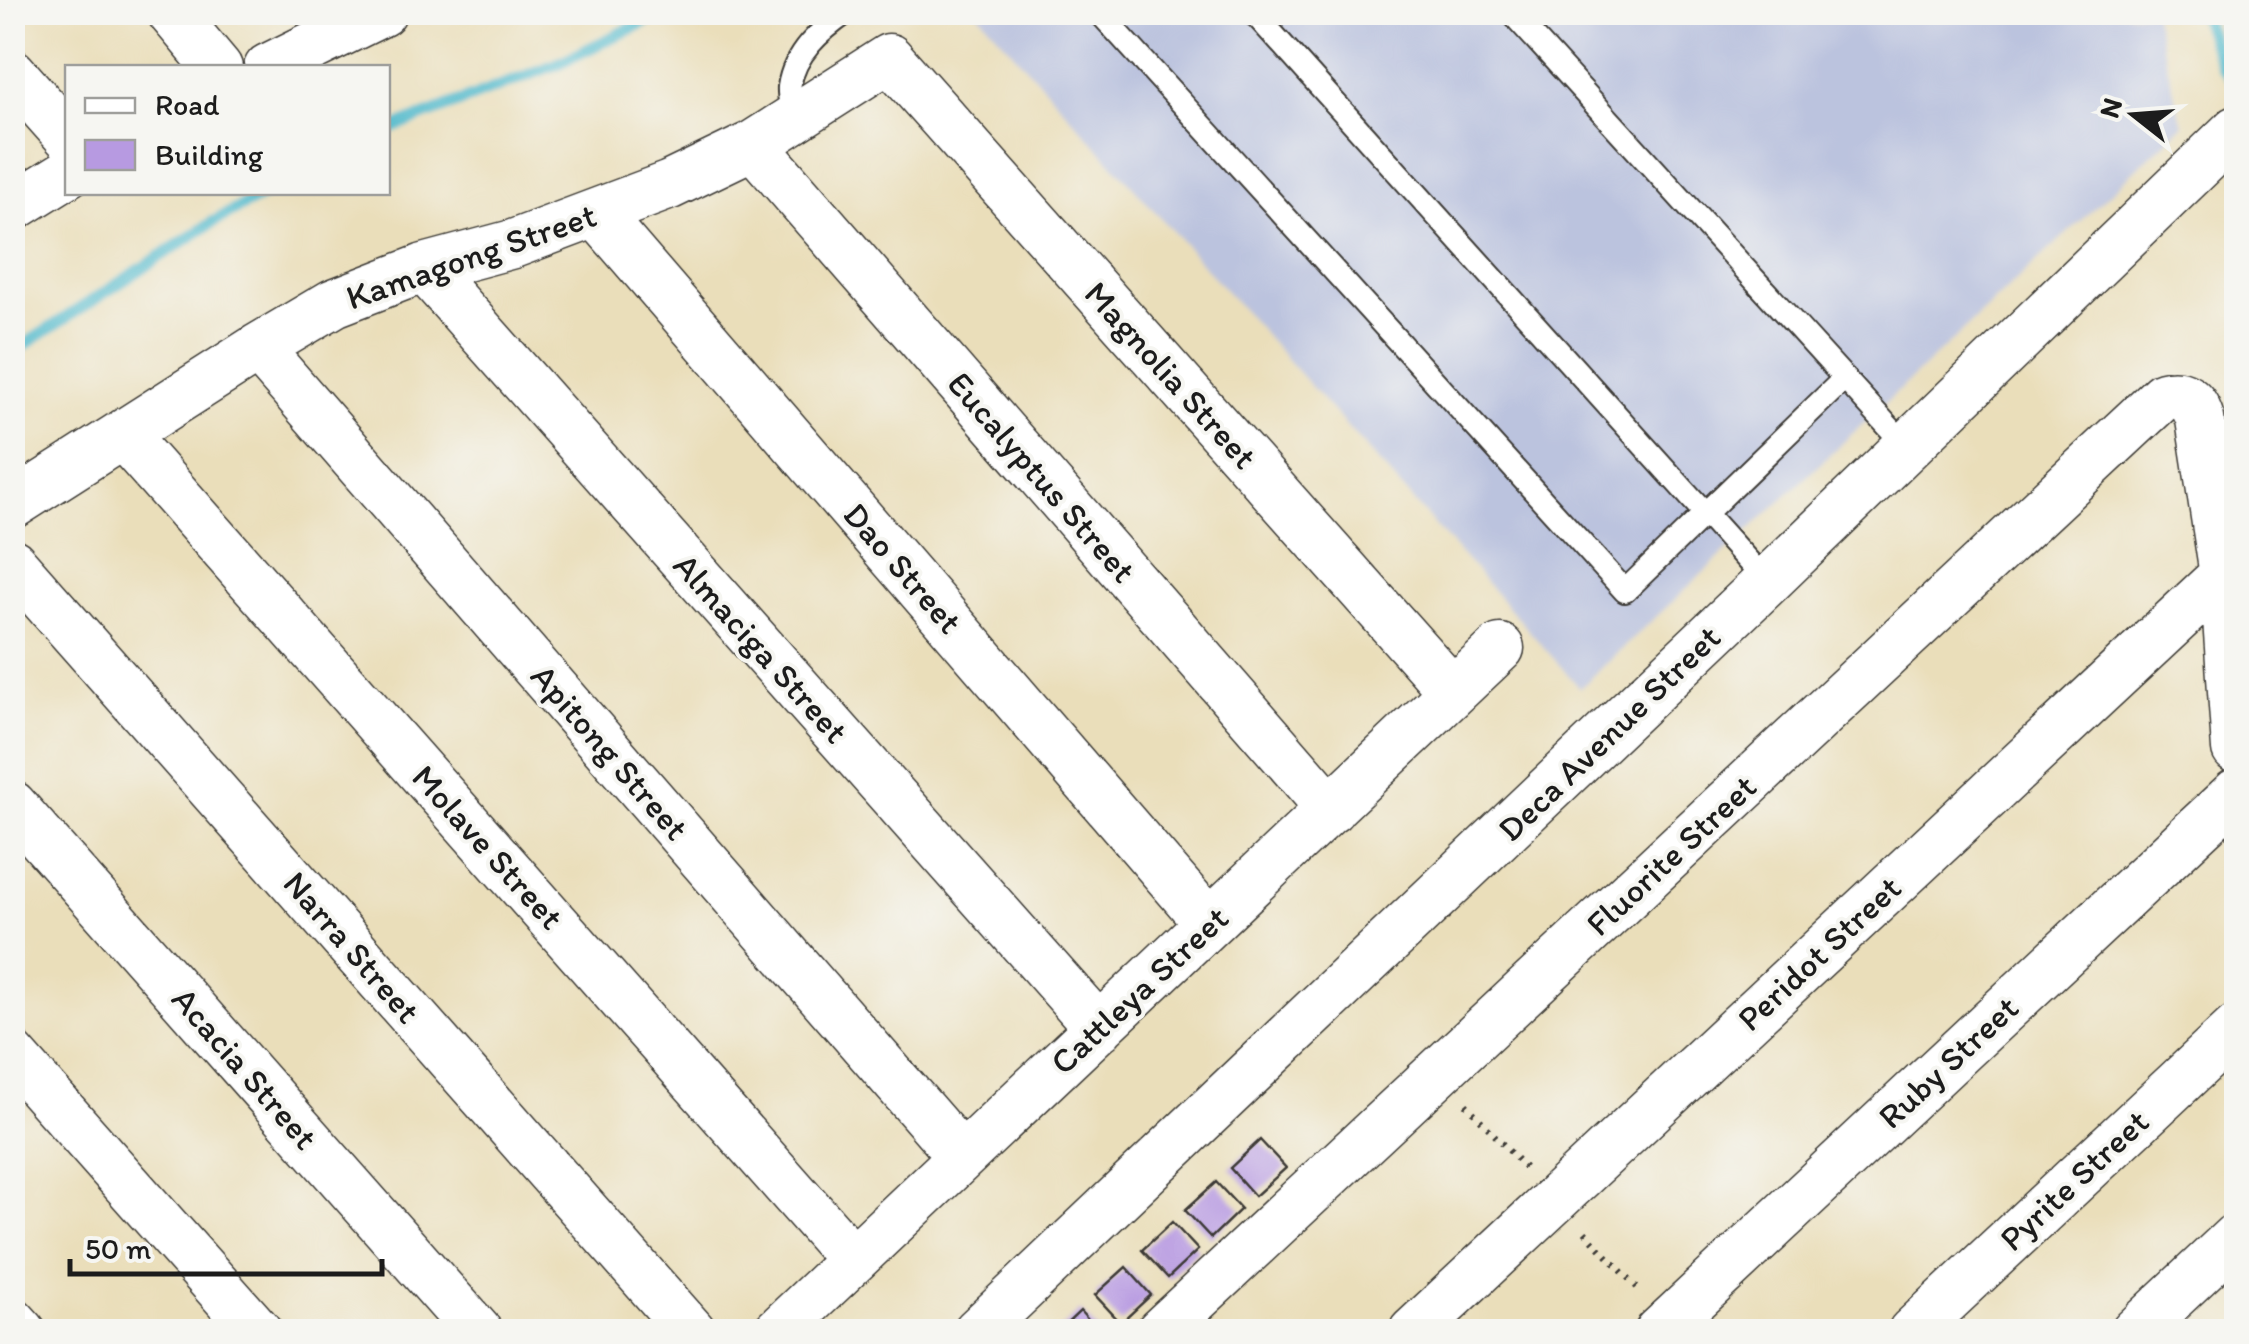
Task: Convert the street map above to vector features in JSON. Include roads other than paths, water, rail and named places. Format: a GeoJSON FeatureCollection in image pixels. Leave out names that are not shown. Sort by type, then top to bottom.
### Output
{"type":"FeatureCollection","features":[{"type":"Feature","properties":{"kind":"street"},"geometry":{"type":"LineString","coordinates":[[171,12],[215,65]]}},
{"type":"Feature","properties":{"kind":"street"},"geometry":{"type":"LineString","coordinates":[[274,65],[382,12]]}},
{"type":"Feature","properties":{"kind":"street","name":"Kamagong Street"},"geometry":{"type":"LineString","coordinates":[[12,505],[334,303],[424,268],[513,244],[670,185],[753,145],[889,58]]}},
{"type":"Feature","properties":{"kind":"street","name":"Magnolia Street"},"geometry":{"type":"LineString","coordinates":[[889,58],[1454,692]]}},
{"type":"Feature","properties":{"kind":"street"},"geometry":{"type":"LineString","coordinates":[[12,73],[65,133]]}},
{"type":"Feature","properties":{"kind":"street","name":"Deca Avenue Street"},"geometry":{"type":"LineString","coordinates":[[976,1332],[1767,582],[2233,133]]}},
{"type":"Feature","properties":{"kind":"street","name":"Eucalyptus Street"},"geometry":{"type":"LineString","coordinates":[[753,145],[1330,808]]}},
{"type":"Feature","properties":{"kind":"street"},"geometry":{"type":"LineString","coordinates":[[12,208],[65,175]]}},
{"type":"Feature","properties":{"kind":"street","name":"Dao Street"},"geometry":{"type":"LineString","coordinates":[[596,214],[1209,922]]}},
{"type":"Feature","properties":{"kind":"street","name":"Almaciga Street"},"geometry":{"type":"LineString","coordinates":[[424,268],[1099,1028]]}},
{"type":"Feature","properties":{"kind":"street","name":"Apitong Street"},"geometry":{"type":"LineString","coordinates":[[258,348],[962,1157]]}},
{"type":"Feature","properties":{"kind":"street","name":"Fluorite Street"},"geometry":{"type":"LineString","coordinates":[[1160,1332],[2163,396],[2176,393],[2187,397],[2196,407],[2224,575]]}},
{"type":"Feature","properties":{"kind":"street","name":"Molave Street"},"geometry":{"type":"LineString","coordinates":[[123,435],[852,1260]]}},
{"type":"Feature","properties":{"kind":"street","name":"Narra Street"},"geometry":{"type":"LineString","coordinates":[[12,563],[692,1332]]}},
{"type":"Feature","properties":{"kind":"street"},"geometry":{"type":"LineString","coordinates":[[2224,575],[2236,749]]}},
{"type":"Feature","properties":{"kind":"street","name":"Peridot Street"},"geometry":{"type":"LineString","coordinates":[[1413,1332],[2224,575]]}},
{"type":"Feature","properties":{"kind":"street","name":"Cattleya Street"},"geometry":{"type":"LineString","coordinates":[[777,1332],[1500,648]]}},
{"type":"Feature","properties":{"kind":"street","name":"Ruby Street"},"geometry":{"type":"LineString","coordinates":[[1659,1332],[2236,794]]}},
{"type":"Feature","properties":{"kind":"street","name":"Acacia Street"},"geometry":{"type":"LineString","coordinates":[[12,806],[478,1332]]}},
{"type":"Feature","properties":{"kind":"street","name":"Pyrite Street"},"geometry":{"type":"LineString","coordinates":[[1912,1332],[2236,1029]]}},
{"type":"Feature","properties":{"kind":"street"},"geometry":{"type":"LineString","coordinates":[[12,1055],[258,1332]]}},
{"type":"Feature","properties":{"kind":"street"},"geometry":{"type":"LineString","coordinates":[[2135,1332],[2236,1237]]}},
{"type":"Feature","properties":{"kind":"street"},"geometry":{"type":"LineString","coordinates":[[12,1321],[22,1332]]}},
{"type":"Feature","properties":{"kind":"lane"},"geometry":{"type":"LineString","coordinates":[[793,119],[789,88],[799,60],[819,32],[847,12]]}},
{"type":"Feature","properties":{"kind":"lane"},"geometry":{"type":"LineString","coordinates":[[1253,12],[1767,582]]}},
{"type":"Feature","properties":{"kind":"lane"},"geometry":{"type":"LineString","coordinates":[[1511,12],[1907,447]]}},
{"type":"Feature","properties":{"kind":"lane"},"geometry":{"type":"LineString","coordinates":[[1100,13],[1625,591],[1845,378]]}},
{"type":"Feature","properties":{"kind":"waterway"},"geometry":{"type":"LineString","coordinates":[[390,129],[559,63],[665,12]]}},
{"type":"Feature","properties":{"kind":"waterway"},"geometry":{"type":"LineString","coordinates":[[2201,12],[2222,66],[2236,83]]}},
{"type":"Feature","properties":{"kind":"waterway"},"geometry":{"type":"LineString","coordinates":[[12,353],[213,222],[262,195]]}}]}
